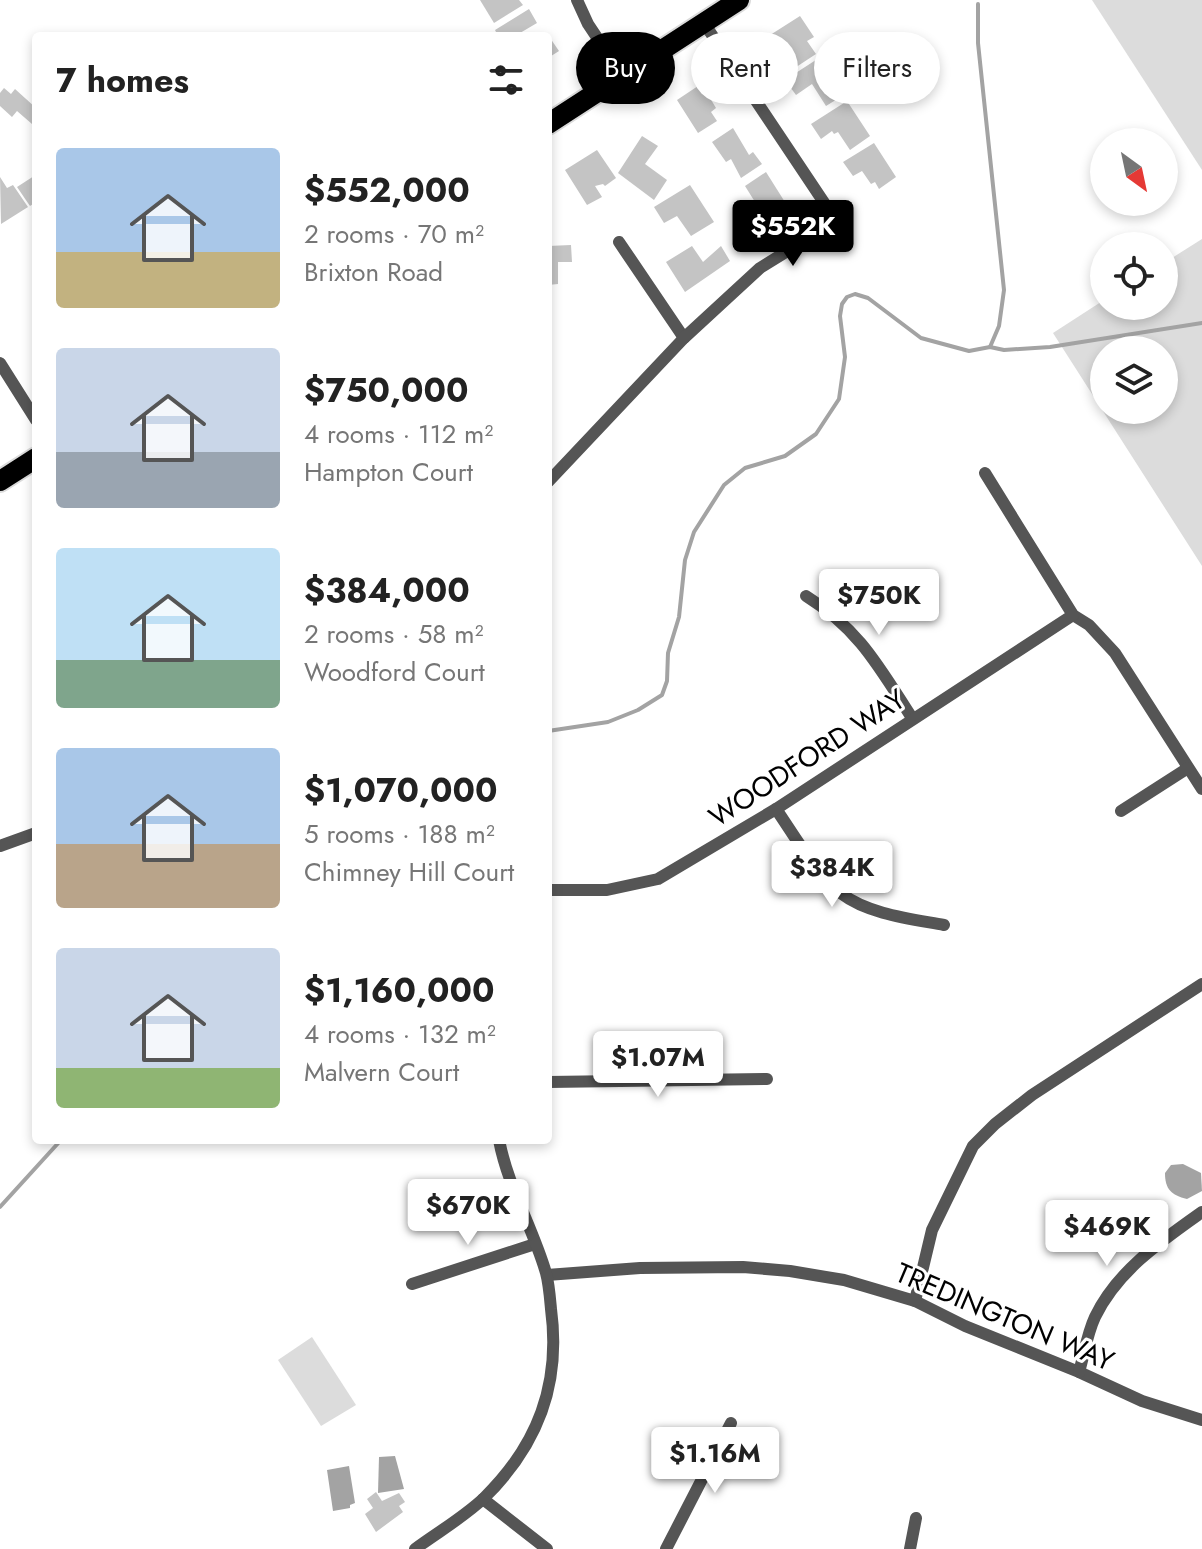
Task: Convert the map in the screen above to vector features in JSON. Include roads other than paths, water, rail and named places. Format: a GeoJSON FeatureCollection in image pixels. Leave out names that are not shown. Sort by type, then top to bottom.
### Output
{"type":"FeatureCollection","features":[{"type":"Feature","properties":{"kind":"main road"},"geometry":{"type":"LineString","coordinates":[[675,41],[739,0]]}},
{"type":"Feature","properties":{"kind":"main road"},"geometry":{"type":"LineString","coordinates":[[552,121],[578,104]]}},
{"type":"Feature","properties":{"kind":"main road"},"geometry":{"type":"LineString","coordinates":[[0,481],[32,461]]}},
{"type":"Feature","properties":{"kind":"street"},"geometry":{"type":"LineString","coordinates":[[577,0],[593,32]]}},
{"type":"Feature","properties":{"kind":"street"},"geometry":{"type":"LineString","coordinates":[[552,478],[684,338],[760,268],[831,224],[831,213],[704,23]]}},
{"type":"Feature","properties":{"kind":"street"},"geometry":{"type":"LineString","coordinates":[[619,242],[684,338]]}},
{"type":"Feature","properties":{"kind":"street"},"geometry":{"type":"LineString","coordinates":[[0,363],[32,414]]}},
{"type":"Feature","properties":{"kind":"street"},"geometry":{"type":"LineString","coordinates":[[985,473],[1073,615],[1089,625],[1115,653],[1202,789]]}},
{"type":"Feature","properties":{"kind":"street"},"geometry":{"type":"LineString","coordinates":[[806,596],[846,625],[870,653],[912,718]]}},
{"type":"Feature","properties":{"kind":"street","name":"WOODFORD WAY"},"geometry":{"type":"LineString","coordinates":[[552,890],[607,890],[658,879],[776,809],[1073,615]]}},
{"type":"Feature","properties":{"kind":"street"},"geometry":{"type":"LineString","coordinates":[[1121,811],[1188,768]]}},
{"type":"Feature","properties":{"kind":"street"},"geometry":{"type":"LineString","coordinates":[[776,809],[817,869],[844,896],[873,908],[944,925]]}},
{"type":"Feature","properties":{"kind":"street"},"geometry":{"type":"LineString","coordinates":[[0,846],[32,834]]}},
{"type":"Feature","properties":{"kind":"street"},"geometry":{"type":"LineString","coordinates":[[915,1301],[932,1230],[973,1146],[1032,1095],[1202,984]]}},
{"type":"Feature","properties":{"kind":"street"},"geometry":{"type":"LineString","coordinates":[[552,1082],[767,1079]]}},
{"type":"Feature","properties":{"kind":"street"},"geometry":{"type":"LineString","coordinates":[[415,1549],[483,1499],[511,1469],[531,1438],[549,1394],[554,1334],[547,1275],[500,1144]]}},
{"type":"Feature","properties":{"kind":"street"},"geometry":{"type":"LineString","coordinates":[[1079,1372],[1094,1318],[1116,1285],[1152,1247],[1202,1212]]}},
{"type":"Feature","properties":{"kind":"street"},"geometry":{"type":"LineString","coordinates":[[412,1284],[535,1244]]}},
{"type":"Feature","properties":{"kind":"street","name":"TREDINGTON WAY"},"geometry":{"type":"LineString","coordinates":[[547,1275],[640,1268],[743,1267],[844,1280],[915,1301],[965,1326],[1142,1401],[1202,1420]]}},
{"type":"Feature","properties":{"kind":"street"},"geometry":{"type":"LineString","coordinates":[[666,1549],[731,1423]]}},
{"type":"Feature","properties":{"kind":"street"},"geometry":{"type":"LineString","coordinates":[[483,1499],[547,1549]]}},
{"type":"Feature","properties":{"kind":"street"},"geometry":{"type":"LineString","coordinates":[[910,1549],[916,1518]]}},
{"type":"Feature","properties":{"kind":"waterway"},"geometry":{"type":"LineString","coordinates":[[978,4],[978,43],[1004,290],[999,326],[990,347]]}},
{"type":"Feature","properties":{"kind":"waterway"},"geometry":{"type":"LineString","coordinates":[[552,730],[608,722],[638,710],[662,695],[667,681],[668,653],[679,617],[685,560],[694,532],[724,485],[745,468],[785,456],[816,434],[839,399],[845,357],[840,316],[847,297],[855,294],[868,298],[921,338],[969,351],[990,347],[1004,350],[1050,347],[1202,323]]}},
{"type":"Feature","properties":{"kind":"waterway"},"geometry":{"type":"LineString","coordinates":[[0,1207],[57,1144]]}}]}
